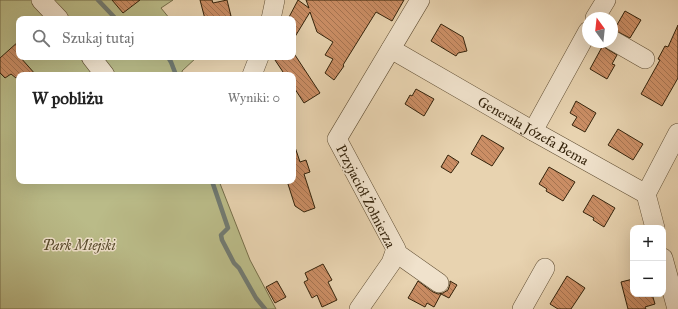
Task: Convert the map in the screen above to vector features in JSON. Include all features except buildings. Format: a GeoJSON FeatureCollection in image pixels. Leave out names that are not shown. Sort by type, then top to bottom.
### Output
{"type":"FeatureCollection","features":[{"type":"Feature","properties":{"kind":"street"},"geometry":{"type":"LineString","coordinates":[[41,0],[56,16]]}},
{"type":"Feature","properties":{"kind":"street"},"geometry":{"type":"LineString","coordinates":[[272,16],[275,0]]}},
{"type":"Feature","properties":{"kind":"street","name":"Przyjaciół Żołnierza"},"geometry":{"type":"LineString","coordinates":[[359,309],[391,263],[396,249],[337,139],[420,0]]}},
{"type":"Feature","properties":{"kind":"street"},"geometry":{"type":"LineString","coordinates":[[599,12],[606,0]]}},
{"type":"Feature","properties":{"kind":"street"},"geometry":{"type":"LineString","coordinates":[[533,130],[582,43]]}},
{"type":"Feature","properties":{"kind":"street"},"geometry":{"type":"LineString","coordinates":[[618,43],[645,59]]}},
{"type":"Feature","properties":{"kind":"street","name":"Generała Józefa Bema"},"geometry":{"type":"LineString","coordinates":[[391,49],[646,194]]}},
{"type":"Feature","properties":{"kind":"street"},"geometry":{"type":"LineString","coordinates":[[93,60],[103,72]]}},
{"type":"Feature","properties":{"kind":"street"},"geometry":{"type":"LineString","coordinates":[[253,72],[258,60]]}},
{"type":"Feature","properties":{"kind":"street"},"geometry":{"type":"LineString","coordinates":[[654,225],[646,194],[678,133]]}},
{"type":"Feature","properties":{"kind":"street"},"geometry":{"type":"LineString","coordinates":[[395,252],[440,283]]}},
{"type":"Feature","properties":{"kind":"street"},"geometry":{"type":"LineString","coordinates":[[664,261],[677,309]]}},
{"type":"Feature","properties":{"kind":"street"},"geometry":{"type":"LineString","coordinates":[[522,309],[545,268]]}},
{"type":"Feature","properties":{"kind":"green space","name":"Park Miejski"},"geometry":{"type":"Polygon","coordinates":[[[0,0],[173,0],[161,8],[168,16],[16,16],[16,60],[194,60],[182,72],[16,72],[16,184],[220,184],[250,260],[276,309],[0,309],[0,0]]]}},
{"type":"Feature","properties":{"kind":"waterway"},"geometry":{"type":"LineString","coordinates":[[98,0],[113,16]]}},
{"type":"Feature","properties":{"kind":"waterway"},"geometry":{"type":"LineString","coordinates":[[170,60],[175,72]]}},
{"type":"Feature","properties":{"kind":"waterway"},"geometry":{"type":"LineString","coordinates":[[213,184],[228,228],[221,235],[222,240],[234,263],[239,268],[256,298],[265,309]]}}]}
